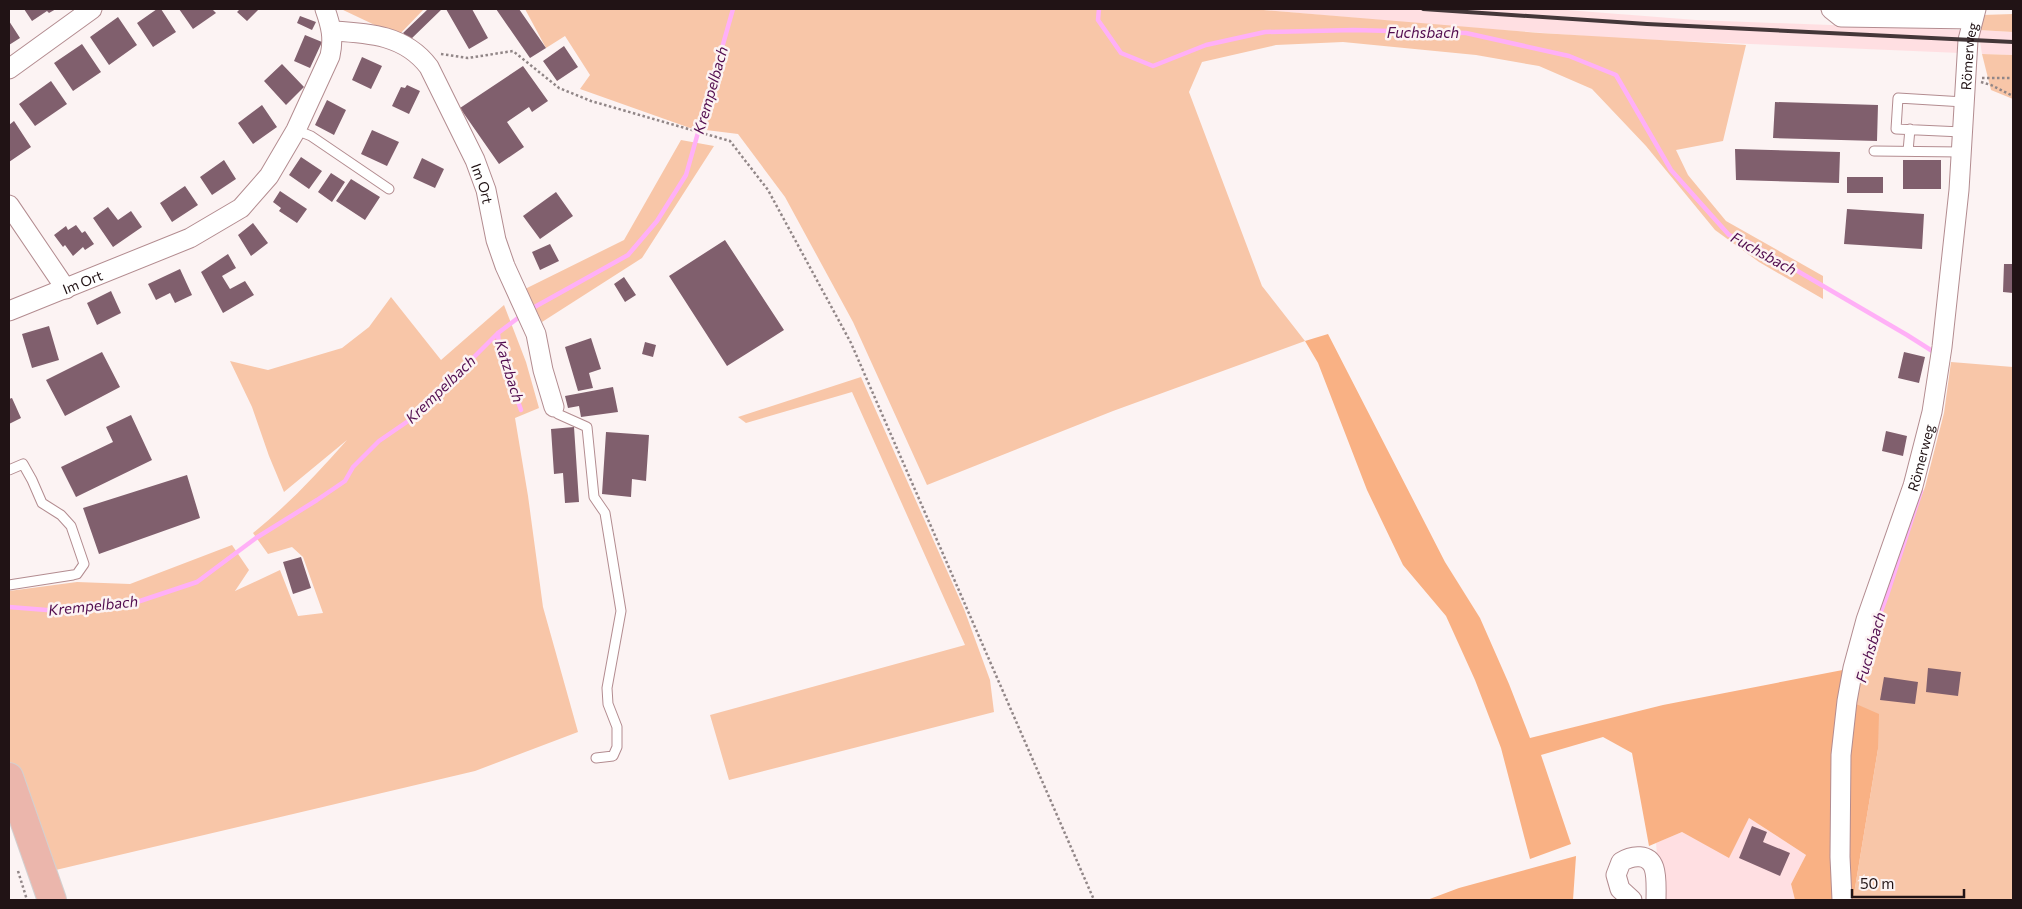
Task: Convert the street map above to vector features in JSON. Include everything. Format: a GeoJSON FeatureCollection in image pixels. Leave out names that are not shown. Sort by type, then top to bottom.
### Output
{"type":"FeatureCollection","features":[{"type":"Feature","properties":{"kind":"main road"},"geometry":{"type":"LineString","coordinates":[[9,777],[52,900]]}},
{"type":"Feature","properties":{"kind":"street"},"geometry":{"type":"LineString","coordinates":[[9,68],[92,9]]}},
{"type":"Feature","properties":{"kind":"street","name":"Im Ort"},"geometry":{"type":"LineString","coordinates":[[9,311],[190,238],[242,208],[269,176],[296,130],[330,56],[333,31],[325,9]]}},
{"type":"Feature","properties":{"kind":"street"},"geometry":{"type":"LineString","coordinates":[[1831,9],[1841,16],[1848,17],[1975,14]]}},
{"type":"Feature","properties":{"kind":"street","name":"Römerweg"},"geometry":{"type":"LineString","coordinates":[[1842,900],[1840,857],[1841,755],[1850,684],[1866,620],[1913,486],[1932,412],[1941,354],[1959,190],[1968,40],[1975,14]]}},
{"type":"Feature","properties":{"kind":"street","name":"Im Ort"},"geometry":{"type":"LineString","coordinates":[[333,31],[371,33],[403,45],[420,56],[436,81],[475,160],[486,190],[496,240],[504,266],[536,334],[543,370],[554,407]]}},
{"type":"Feature","properties":{"kind":"street"},"geometry":{"type":"LineString","coordinates":[[9,204],[66,289]]}},
{"type":"Feature","properties":{"kind":"street"},"geometry":{"type":"LineString","coordinates":[[1632,900],[1620,889],[1616,875],[1621,862],[1633,856],[1646,859],[1655,870],[1656,900]]}},
{"type":"Feature","properties":{"kind":"lane"},"geometry":{"type":"LineString","coordinates":[[1962,132],[1896,129],[1898,98],[1964,102]]}},
{"type":"Feature","properties":{"kind":"lane"},"geometry":{"type":"LineString","coordinates":[[1908,151],[1910,129]]}},
{"type":"Feature","properties":{"kind":"lane"},"geometry":{"type":"LineString","coordinates":[[296,130],[311,136],[390,189]]}},
{"type":"Feature","properties":{"kind":"lane"},"geometry":{"type":"LineString","coordinates":[[1874,151],[1961,152]]}},
{"type":"Feature","properties":{"kind":"lane"},"geometry":{"type":"LineString","coordinates":[[554,407],[558,414],[587,427],[594,497],[605,513],[621,611],[607,688],[608,704],[617,727],[617,747],[613,756],[596,758]]}},
{"type":"Feature","properties":{"kind":"lane"},"geometry":{"type":"LineString","coordinates":[[9,470],[23,464],[42,503],[61,515],[71,526],[84,564],[77,574],[9,585]]}},
{"type":"Feature","properties":{"kind":"path"},"geometry":{"type":"LineString","coordinates":[[420,56],[436,54],[468,58],[513,51],[558,88],[592,101],[730,141],[768,190],[851,343],[1094,900]]}},
{"type":"Feature","properties":{"kind":"path"},"geometry":{"type":"LineString","coordinates":[[1965,78],[2013,78]]}},
{"type":"Feature","properties":{"kind":"path"},"geometry":{"type":"LineString","coordinates":[[1965,78],[1991,85],[2013,96]]}},
{"type":"Feature","properties":{"kind":"shaded area"},"geometry":{"type":"Polygon","coordinates":[[[341,9],[424,9],[398,36],[341,9]]]}},
{"type":"Feature","properties":{"kind":"shaded area"},"geometry":{"type":"Polygon","coordinates":[[[525,9],[1252,9],[1540,33],[1746,45],[1723,141],[1676,150],[1688,175],[1726,221],[1823,276],[1823,299],[1759,262],[1715,230],[1646,146],[1592,89],[1539,66],[1476,55],[1343,42],[1276,45],[1202,62],[1189,92],[1262,286],[1305,341],[1113,411],[927,485],[853,322],[785,197],[738,134],[690,128],[580,89],[590,75],[565,36],[546,48],[525,9]]]}},
{"type":"Feature","properties":{"kind":"shaded area"},"geometry":{"type":"Polygon","coordinates":[[[1252,9],[1554,9],[1696,20],[1961,30],[1960,53],[1611,38],[1252,9]]]}},
{"type":"Feature","properties":{"kind":"shaded area"},"geometry":{"type":"Polygon","coordinates":[[[2013,14],[2013,32],[1978,30],[1982,15],[2013,14]]]}},
{"type":"Feature","properties":{"kind":"shaded area"},"geometry":{"type":"Polygon","coordinates":[[[1978,30],[2013,32],[2013,55],[1982,54],[1978,30]]]}},
{"type":"Feature","properties":{"kind":"shaded area"},"geometry":{"type":"Polygon","coordinates":[[[1982,54],[2013,55],[2013,99],[1991,90],[1982,54]]]}},
{"type":"Feature","properties":{"kind":"shaded area"},"geometry":{"type":"Polygon","coordinates":[[[681,140],[714,146],[642,258],[542,322],[525,289],[624,240],[681,140]]]}},
{"type":"Feature","properties":{"kind":"shaded area"},"geometry":{"type":"Polygon","coordinates":[[[391,297],[441,360],[504,305],[526,362],[539,408],[515,418],[543,607],[578,732],[475,771],[43,873],[9,777],[9,591],[77,582],[130,584],[232,545],[249,570],[235,591],[280,570],[298,616],[323,613],[303,557],[292,547],[268,554],[253,533],[302,488],[347,440],[284,492],[252,407],[230,361],[268,370],[342,348],[369,327],[391,297]]]}},
{"type":"Feature","properties":{"kind":"shaded area"},"geometry":{"type":"Polygon","coordinates":[[[1328,334],[1445,562],[1480,618],[1530,738],[1663,705],[1853,668],[1847,700],[1879,714],[1878,749],[1853,900],[1795,900],[1791,884],[1806,855],[1749,818],[1729,858],[1682,832],[1649,846],[1632,753],[1603,737],[1541,755],[1571,844],[1530,859],[1501,748],[1475,680],[1446,616],[1403,565],[1367,490],[1318,363],[1305,341],[1328,334]]]}},
{"type":"Feature","properties":{"kind":"shaded area"},"geometry":{"type":"Polygon","coordinates":[[[1951,362],[2013,367],[2013,900],[1853,900],[1878,749],[1847,701],[1853,668],[1925,487],[1944,413],[1951,362]]]}},
{"type":"Feature","properties":{"kind":"shaded area"},"geometry":{"type":"Polygon","coordinates":[[[861,377],[964,609],[990,680],[994,712],[729,780],[710,715],[965,645],[852,392],[746,423],[738,417],[861,377]]]}},
{"type":"Feature","properties":{"kind":"shaded area"},"geometry":{"type":"Polygon","coordinates":[[[1749,818],[1806,855],[1791,884],[1795,900],[1661,900],[1656,843],[1682,832],[1729,857],[1749,818]]]}},
{"type":"Feature","properties":{"kind":"shaded area"},"geometry":{"type":"Polygon","coordinates":[[[1576,856],[1573,900],[1427,900],[1459,888],[1576,856]]]}},
{"type":"Feature","properties":{"kind":"building"},"geometry":{"type":"Polygon","coordinates":[[[24,9],[56,9],[49,13],[47,11],[32,21],[24,9]]]}},
{"type":"Feature","properties":{"kind":"building"},"geometry":{"type":"Polygon","coordinates":[[[157,9],[161,9],[176,32],[153,47],[137,23],[157,9]]]}},
{"type":"Feature","properties":{"kind":"building"},"geometry":{"type":"Polygon","coordinates":[[[179,9],[212,9],[216,13],[193,29],[179,9]]]}},
{"type":"Feature","properties":{"kind":"building"},"geometry":{"type":"Polygon","coordinates":[[[240,9],[259,9],[247,21],[237,12],[240,9]]]}},
{"type":"Feature","properties":{"kind":"building"},"geometry":{"type":"Polygon","coordinates":[[[428,9],[442,9],[410,40],[403,33],[428,9]]]}},
{"type":"Feature","properties":{"kind":"building"},"geometry":{"type":"Polygon","coordinates":[[[446,9],[472,9],[488,38],[469,49],[446,9]]]}},
{"type":"Feature","properties":{"kind":"building"},"geometry":{"type":"Polygon","coordinates":[[[496,9],[519,9],[546,48],[530,58],[496,9]]]}},
{"type":"Feature","properties":{"kind":"building"},"geometry":{"type":"Polygon","coordinates":[[[300,16],[316,22],[312,30],[297,23],[300,16]]]}},
{"type":"Feature","properties":{"kind":"building"},"geometry":{"type":"Polygon","coordinates":[[[118,17],[137,45],[109,65],[90,37],[118,17]]]}},
{"type":"Feature","properties":{"kind":"building"},"geometry":{"type":"Polygon","coordinates":[[[9,21],[20,38],[9,45],[9,21]]]}},
{"type":"Feature","properties":{"kind":"building"},"geometry":{"type":"Polygon","coordinates":[[[305,35],[322,42],[310,68],[294,61],[305,35]]]}},
{"type":"Feature","properties":{"kind":"building"},"geometry":{"type":"Polygon","coordinates":[[[82,44],[101,72],[73,91],[54,63],[82,44]]]}},
{"type":"Feature","properties":{"kind":"building"},"geometry":{"type":"Polygon","coordinates":[[[564,46],[578,67],[557,81],[543,61],[564,46]]]}},
{"type":"Feature","properties":{"kind":"building"},"geometry":{"type":"Polygon","coordinates":[[[362,57],[382,66],[371,89],[352,80],[362,57]]]}},
{"type":"Feature","properties":{"kind":"building"},"geometry":{"type":"Polygon","coordinates":[[[282,64],[304,87],[286,105],[264,81],[282,64]]]}},
{"type":"Feature","properties":{"kind":"building"},"geometry":{"type":"Polygon","coordinates":[[[523,66],[548,101],[532,112],[529,107],[507,122],[524,147],[499,164],[460,108],[523,66]]]}},
{"type":"Feature","properties":{"kind":"building"},"geometry":{"type":"Polygon","coordinates":[[[51,81],[67,104],[35,126],[19,104],[51,81]]]}},
{"type":"Feature","properties":{"kind":"building"},"geometry":{"type":"Polygon","coordinates":[[[407,85],[420,91],[409,114],[392,106],[401,87],[405,88],[407,85]]]}},
{"type":"Feature","properties":{"kind":"building"},"geometry":{"type":"Polygon","coordinates":[[[327,100],[346,110],[334,135],[315,125],[327,100]]]}},
{"type":"Feature","properties":{"kind":"building"},"geometry":{"type":"Polygon","coordinates":[[[1775,102],[1878,105],[1877,141],[1773,138],[1775,102]]]}},
{"type":"Feature","properties":{"kind":"building"},"geometry":{"type":"Polygon","coordinates":[[[262,105],[277,127],[253,144],[238,123],[262,105]]]}},
{"type":"Feature","properties":{"kind":"building"},"geometry":{"type":"Polygon","coordinates":[[[14,121],[31,147],[9,162],[9,125],[14,121]]]}},
{"type":"Feature","properties":{"kind":"building"},"geometry":{"type":"Polygon","coordinates":[[[372,130],[399,142],[387,166],[361,154],[372,130]]]}},
{"type":"Feature","properties":{"kind":"building"},"geometry":{"type":"Polygon","coordinates":[[[1735,149],[1840,152],[1839,183],[1736,180],[1735,149]]]}},
{"type":"Feature","properties":{"kind":"building"},"geometry":{"type":"Polygon","coordinates":[[[301,157],[322,171],[309,189],[289,175],[301,157]]]}},
{"type":"Feature","properties":{"kind":"building"},"geometry":{"type":"Polygon","coordinates":[[[422,158],[444,169],[435,188],[413,178],[422,158]]]}},
{"type":"Feature","properties":{"kind":"building"},"geometry":{"type":"Polygon","coordinates":[[[224,160],[236,179],[212,195],[200,177],[224,160]]]}},
{"type":"Feature","properties":{"kind":"building"},"geometry":{"type":"Polygon","coordinates":[[[1903,160],[1941,160],[1941,189],[1903,189],[1903,160]]]}},
{"type":"Feature","properties":{"kind":"building"},"geometry":{"type":"Polygon","coordinates":[[[331,173],[345,182],[332,202],[318,192],[331,173]]]}},
{"type":"Feature","properties":{"kind":"building"},"geometry":{"type":"Polygon","coordinates":[[[1847,177],[1883,177],[1883,193],[1847,193],[1847,177]]]}},
{"type":"Feature","properties":{"kind":"building"},"geometry":{"type":"Polygon","coordinates":[[[351,179],[380,197],[365,220],[336,201],[351,179]]]}},
{"type":"Feature","properties":{"kind":"building"},"geometry":{"type":"Polygon","coordinates":[[[185,186],[198,205],[172,222],[160,203],[185,186]]]}},
{"type":"Feature","properties":{"kind":"building"},"geometry":{"type":"Polygon","coordinates":[[[280,191],[307,209],[297,223],[279,211],[281,208],[273,202],[280,191]]]}},
{"type":"Feature","properties":{"kind":"building"},"geometry":{"type":"Polygon","coordinates":[[[556,192],[573,216],[540,239],[523,216],[556,192]]]}},
{"type":"Feature","properties":{"kind":"building"},"geometry":{"type":"Polygon","coordinates":[[[108,207],[118,220],[131,211],[142,227],[113,247],[93,218],[108,207]]]}},
{"type":"Feature","properties":{"kind":"building"},"geometry":{"type":"Polygon","coordinates":[[[1847,209],[1924,214],[1922,249],[1844,244],[1847,209]]]}},
{"type":"Feature","properties":{"kind":"building"},"geometry":{"type":"Polygon","coordinates":[[[253,223],[268,243],[251,256],[238,235],[253,223]]]}},
{"type":"Feature","properties":{"kind":"building"},"geometry":{"type":"Polygon","coordinates":[[[76,225],[82,233],[85,231],[94,244],[85,250],[83,247],[73,256],[54,235],[66,226],[68,230],[76,225]]]}},
{"type":"Feature","properties":{"kind":"building"},"geometry":{"type":"Polygon","coordinates":[[[725,240],[784,330],[727,366],[669,276],[725,240]]]}},
{"type":"Feature","properties":{"kind":"building"},"geometry":{"type":"Polygon","coordinates":[[[550,244],[559,261],[540,270],[532,252],[550,244]]]}},
{"type":"Feature","properties":{"kind":"building"},"geometry":{"type":"Polygon","coordinates":[[[228,254],[236,268],[222,276],[230,289],[245,281],[254,295],[223,313],[201,272],[228,254]]]}},
{"type":"Feature","properties":{"kind":"building"},"geometry":{"type":"Polygon","coordinates":[[[2004,264],[2013,264],[2013,293],[2003,292],[2004,264]]]}},
{"type":"Feature","properties":{"kind":"building"},"geometry":{"type":"Polygon","coordinates":[[[180,269],[192,295],[175,303],[170,293],[156,300],[148,284],[180,269]]]}},
{"type":"Feature","properties":{"kind":"building"},"geometry":{"type":"Polygon","coordinates":[[[624,277],[636,295],[625,302],[614,284],[624,277]]]}},
{"type":"Feature","properties":{"kind":"building"},"geometry":{"type":"Polygon","coordinates":[[[111,291],[121,313],[97,325],[87,303],[111,291]]]}},
{"type":"Feature","properties":{"kind":"building"},"geometry":{"type":"Polygon","coordinates":[[[49,326],[59,360],[32,368],[22,334],[49,326]]]}},
{"type":"Feature","properties":{"kind":"building"},"geometry":{"type":"Polygon","coordinates":[[[591,338],[601,369],[589,373],[593,388],[578,391],[565,347],[591,338]]]}},
{"type":"Feature","properties":{"kind":"building"},"geometry":{"type":"Polygon","coordinates":[[[645,342],[656,345],[653,357],[642,354],[645,342]]]}},
{"type":"Feature","properties":{"kind":"building"},"geometry":{"type":"Polygon","coordinates":[[[102,352],[120,387],[65,416],[46,380],[102,352]]]}},
{"type":"Feature","properties":{"kind":"building"},"geometry":{"type":"Polygon","coordinates":[[[1904,352],[1925,357],[1919,383],[1898,378],[1904,352]]]}},
{"type":"Feature","properties":{"kind":"building"},"geometry":{"type":"Polygon","coordinates":[[[613,387],[618,412],[581,417],[579,406],[568,408],[565,396],[613,387]]]}},
{"type":"Feature","properties":{"kind":"building"},"geometry":{"type":"Polygon","coordinates":[[[12,398],[21,418],[9,424],[9,399],[12,398]]]}},
{"type":"Feature","properties":{"kind":"building"},"geometry":{"type":"Polygon","coordinates":[[[131,415],[152,460],[76,497],[61,467],[113,442],[106,427],[131,415]]]}},
{"type":"Feature","properties":{"kind":"building"},"geometry":{"type":"Polygon","coordinates":[[[574,427],[579,502],[565,503],[563,473],[554,474],[551,429],[574,427]]]}},
{"type":"Feature","properties":{"kind":"building"},"geometry":{"type":"Polygon","coordinates":[[[1886,431],[1907,436],[1903,456],[1882,451],[1886,431]]]}},
{"type":"Feature","properties":{"kind":"building"},"geometry":{"type":"Polygon","coordinates":[[[606,432],[649,435],[646,481],[632,479],[631,497],[602,494],[606,432]]]}},
{"type":"Feature","properties":{"kind":"building"},"geometry":{"type":"Polygon","coordinates":[[[187,475],[200,518],[99,554],[83,508],[187,475]]]}},
{"type":"Feature","properties":{"kind":"building"},"geometry":{"type":"Polygon","coordinates":[[[301,557],[311,588],[293,594],[283,562],[301,557]]]}},
{"type":"Feature","properties":{"kind":"building"},"geometry":{"type":"Polygon","coordinates":[[[1928,668],[1961,672],[1958,696],[1926,692],[1928,668]]]}},
{"type":"Feature","properties":{"kind":"building"},"geometry":{"type":"Polygon","coordinates":[[[1884,677],[1918,682],[1915,704],[1880,700],[1884,677]]]}},
{"type":"Feature","properties":{"kind":"building"},"geometry":{"type":"Polygon","coordinates":[[[1752,826],[1767,832],[1763,842],[1790,853],[1780,876],[1739,858],[1752,826]]]}},
{"type":"Feature","properties":{"kind":"waterway","name":"Krempelbach"},"geometry":{"type":"LineString","coordinates":[[531,309],[628,255],[657,221],[686,175],[733,9]]}},
{"type":"Feature","properties":{"kind":"waterway","name":"Fuchsbach"},"geometry":{"type":"LineString","coordinates":[[1099,9],[1098,20],[1121,53],[1153,66],[1206,45],[1265,32],[1354,30],[1466,33],[1569,56],[1616,75],[1671,170],[1729,235],[1748,242],[1937,354]]}},
{"type":"Feature","properties":{"kind":"waterway","name":"Krempelbach"},"geometry":{"type":"LineString","coordinates":[[9,607],[59,611],[137,602],[197,582],[256,538],[345,481],[353,467],[379,441],[414,417],[498,333],[522,315]]}},
{"type":"Feature","properties":{"kind":"waterway","name":"Katzbach"},"geometry":{"type":"LineString","coordinates":[[498,333],[499,347],[521,410]]}},
{"type":"Feature","properties":{"kind":"waterway","name":"Fuchsbach"},"geometry":{"type":"LineString","coordinates":[[1868,647],[1921,491]]}},
{"type":"Feature","properties":{"kind":"railway"},"geometry":{"type":"LineString","coordinates":[[1423,9],[1647,24],[2013,42]]}}]}
